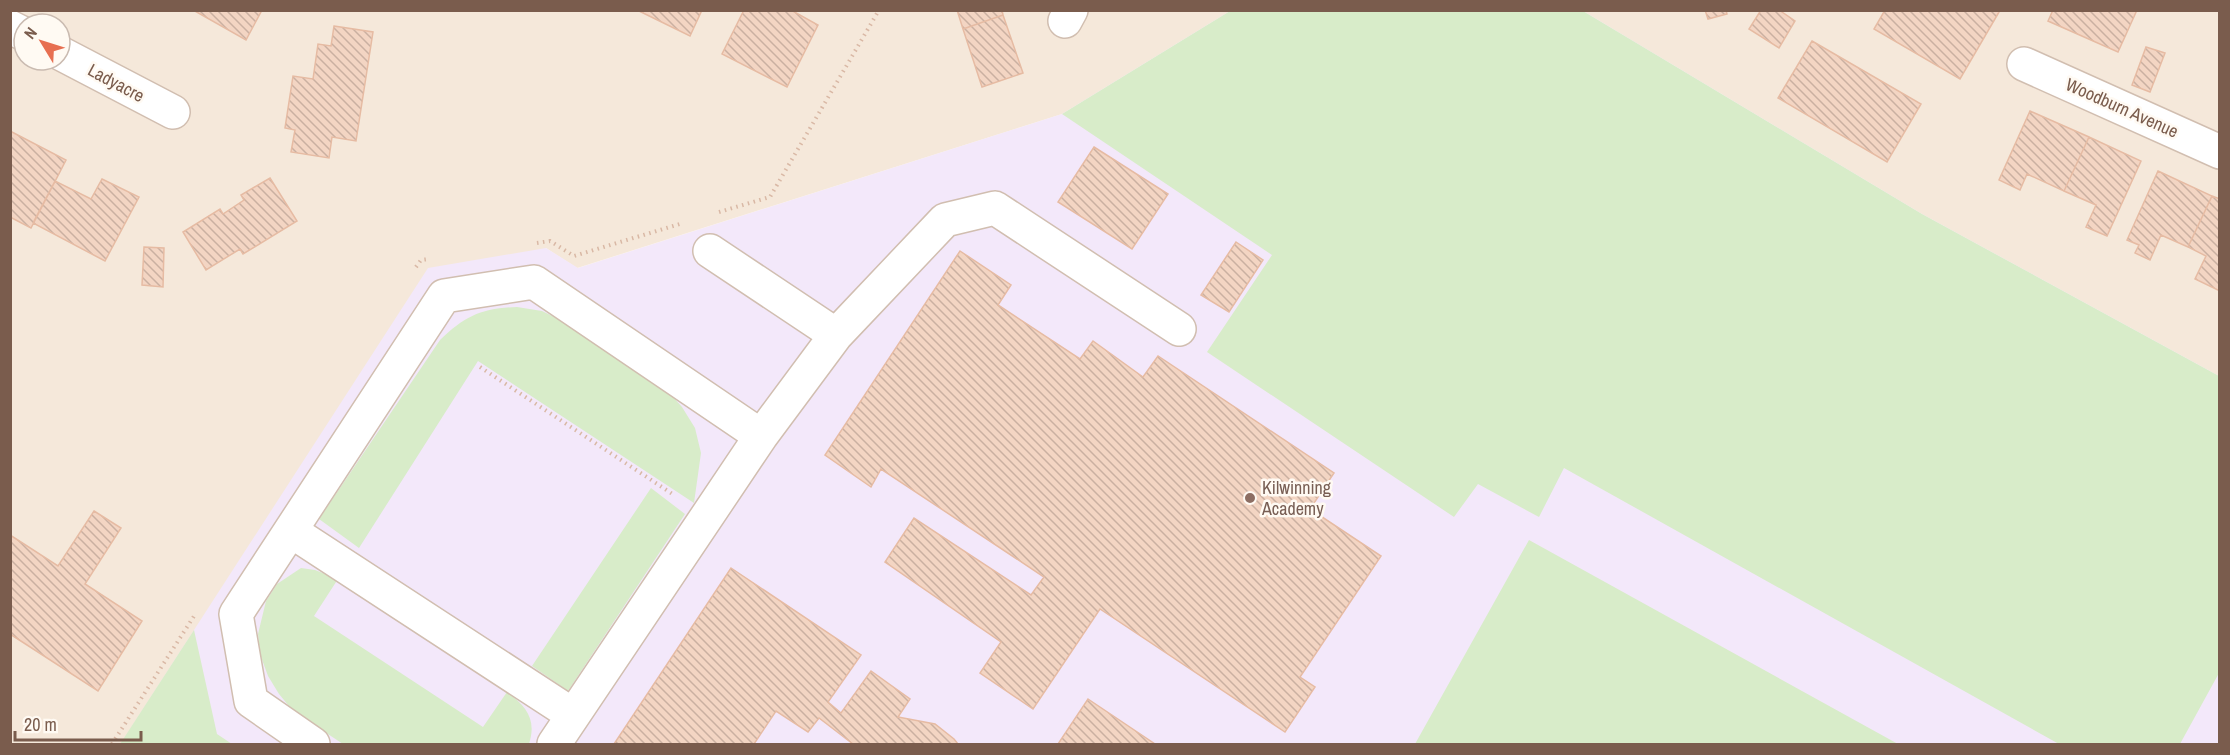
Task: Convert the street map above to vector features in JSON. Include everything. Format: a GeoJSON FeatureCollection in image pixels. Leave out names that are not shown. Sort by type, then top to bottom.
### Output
{"type":"FeatureCollection","features":[{"type":"Feature","properties":{"kind":"street","name":"Ladyacre"},"geometry":{"type":"LineString","coordinates":[[72,59],[173,112]]}},
{"type":"Feature","properties":{"kind":"street","name":"Woodburn Avenue"},"geometry":{"type":"LineString","coordinates":[[2024,64],[2220,152]]}},
{"type":"Feature","properties":{"kind":"street"},"geometry":{"type":"LineString","coordinates":[[554,744],[760,436],[836,335],[945,220],[995,208],[1179,329]]}},
{"type":"Feature","properties":{"kind":"street"},"geometry":{"type":"LineString","coordinates":[[710,251],[836,335]]}},
{"type":"Feature","properties":{"kind":"street"},"geometry":{"type":"LineString","coordinates":[[313,744],[251,702],[236,614],[444,296],[534,282],[760,436]]}},
{"type":"Feature","properties":{"kind":"street"},"geometry":{"type":"LineString","coordinates":[[291,531],[573,716]]}},
{"type":"Feature","properties":{"kind":"path"},"geometry":{"type":"LineString","coordinates":[[716,213],[770,197],[879,10]]}},
{"type":"Feature","properties":{"kind":"path"},"geometry":{"type":"LineString","coordinates":[[527,244],[550,241],[574,256],[694,220]]}},
{"type":"Feature","properties":{"kind":"path"},"geometry":{"type":"LineString","coordinates":[[415,270],[421,260],[433,258]]}},
{"type":"Feature","properties":{"kind":"path"},"geometry":{"type":"LineString","coordinates":[[480,367],[706,517]]}},
{"type":"Feature","properties":{"kind":"path"},"geometry":{"type":"LineString","coordinates":[[112,744],[202,603]]}},
{"type":"Feature","properties":{"kind":"shaded area"},"geometry":{"type":"Polygon","coordinates":[[[10,11],[1230,11],[1062,114],[577,268],[546,248],[202,619],[122,743],[124,744],[11,744],[10,11]]]}},
{"type":"Feature","properties":{"kind":"shaded area","name":"Kilwinning Academy"},"geometry":{"type":"Polygon","coordinates":[[[1230,11],[1583,11],[1922,214],[2219,376],[2219,744],[121,743],[428,268],[546,248],[578,268],[1062,114],[1230,11]]]}},
{"type":"Feature","properties":{"kind":"shaded area"},"geometry":{"type":"Polygon","coordinates":[[[1583,11],[2219,11],[2219,376],[1922,214],[1583,11]]]}},
{"type":"Feature","properties":{"kind":"green space"},"geometry":{"type":"Polygon","coordinates":[[[1230,11],[1583,11],[1922,214],[2219,376],[2219,673],[2180,744],[2059,744],[1564,468],[1539,517],[1478,484],[1454,517],[1207,352],[1272,255],[1062,114],[1230,11]]]}},
{"type":"Feature","properties":{"kind":"green space"},"geometry":{"type":"Polygon","coordinates":[[[517,307],[542,311],[571,325],[665,388],[682,407],[695,428],[701,453],[694,503],[478,361],[359,548],[319,519],[440,340],[466,319],[475,315],[494,309],[517,307]]]}},
{"type":"Feature","properties":{"kind":"green space"},"geometry":{"type":"Polygon","coordinates":[[[651,488],[685,514],[568,691],[532,666],[651,488]]]}},
{"type":"Feature","properties":{"kind":"green space"},"geometry":{"type":"Polygon","coordinates":[[[1529,540],[1898,744],[1415,744],[1529,540]]]}},
{"type":"Feature","properties":{"kind":"green space"},"geometry":{"type":"Polygon","coordinates":[[[301,568],[315,570],[338,579],[314,616],[483,727],[507,692],[520,703],[531,720],[529,744],[343,744],[293,711],[268,676],[260,654],[258,634],[266,601],[277,584],[301,568]]]}},
{"type":"Feature","properties":{"kind":"green space"},"geometry":{"type":"Polygon","coordinates":[[[194,630],[217,734],[232,744],[120,744],[194,630]]]}},
{"type":"Feature","properties":{"kind":"building"},"geometry":{"type":"Polygon","coordinates":[[[193,10],[262,10],[246,40],[193,10]]]}},
{"type":"Feature","properties":{"kind":"building"},"geometry":{"type":"Polygon","coordinates":[[[637,10],[702,10],[690,36],[637,10]]]}},
{"type":"Feature","properties":{"kind":"building"},"geometry":{"type":"Polygon","coordinates":[[[744,10],[791,10],[818,25],[787,87],[722,54],[744,10]]]}},
{"type":"Feature","properties":{"kind":"building"},"geometry":{"type":"Polygon","coordinates":[[[957,10],[1002,10],[1003,15],[963,29],[957,10]]]}},
{"type":"Feature","properties":{"kind":"building"},"geometry":{"type":"Polygon","coordinates":[[[1705,10],[1726,10],[1727,14],[1708,19],[1705,10]]]}},
{"type":"Feature","properties":{"kind":"building"},"geometry":{"type":"Polygon","coordinates":[[[1761,10],[1779,10],[1795,21],[1779,48],[1749,29],[1761,10]]]}},
{"type":"Feature","properties":{"kind":"building"},"geometry":{"type":"Polygon","coordinates":[[[1885,10],[1997,10],[1999,12],[1960,79],[1874,29],[1885,10]]]}},
{"type":"Feature","properties":{"kind":"building"},"geometry":{"type":"Polygon","coordinates":[[[2053,10],[2137,10],[2118,52],[2048,21],[2053,10]]]}},
{"type":"Feature","properties":{"kind":"building"},"geometry":{"type":"Polygon","coordinates":[[[1003,15],[1023,73],[982,87],[963,29],[1003,15]]]}},
{"type":"Feature","properties":{"kind":"building"},"geometry":{"type":"Polygon","coordinates":[[[334,26],[373,32],[356,141],[332,137],[329,158],[291,152],[295,130],[285,128],[293,76],[313,79],[318,44],[331,46],[334,26]]]}},
{"type":"Feature","properties":{"kind":"building"},"geometry":{"type":"Polygon","coordinates":[[[1812,41],[1921,104],[1887,162],[1778,98],[1812,41]]]}},
{"type":"Feature","properties":{"kind":"building"},"geometry":{"type":"Polygon","coordinates":[[[2146,47],[2165,53],[2150,92],[2132,85],[2146,47]]]}},
{"type":"Feature","properties":{"kind":"building"},"geometry":{"type":"Polygon","coordinates":[[[2030,111],[2089,137],[2064,191],[2027,174],[2020,190],[1999,180],[2030,111]]]}},
{"type":"Feature","properties":{"kind":"building"},"geometry":{"type":"Polygon","coordinates":[[[10,131],[66,160],[31,228],[10,217],[10,131]]]}},
{"type":"Feature","properties":{"kind":"building"},"geometry":{"type":"Polygon","coordinates":[[[2089,137],[2141,161],[2107,236],[2086,227],[2096,205],[2064,191],[2089,137]]]}},
{"type":"Feature","properties":{"kind":"building"},"geometry":{"type":"Polygon","coordinates":[[[1094,147],[1168,194],[1132,249],[1058,202],[1094,147]]]}},
{"type":"Feature","properties":{"kind":"building"},"geometry":{"type":"Polygon","coordinates":[[[2158,171],[2212,196],[2188,247],[2161,235],[2150,260],[2135,253],[2139,245],[2127,240],[2158,171]]]}},
{"type":"Feature","properties":{"kind":"building"},"geometry":{"type":"Polygon","coordinates":[[[270,178],[297,221],[243,254],[240,249],[206,270],[183,232],[220,209],[223,214],[244,200],[241,195],[270,178]]]}},
{"type":"Feature","properties":{"kind":"building"},"geometry":{"type":"Polygon","coordinates":[[[102,179],[139,197],[105,261],[33,223],[55,181],[91,199],[102,179]]]}},
{"type":"Feature","properties":{"kind":"building"},"geometry":{"type":"Polygon","coordinates":[[[2212,196],[2220,199],[2220,291],[2195,279],[2206,256],[2188,247],[2212,196]]]}},
{"type":"Feature","properties":{"kind":"building"},"geometry":{"type":"Polygon","coordinates":[[[1236,242],[1263,260],[1229,312],[1201,295],[1236,242]]]}},
{"type":"Feature","properties":{"kind":"building"},"geometry":{"type":"Polygon","coordinates":[[[144,247],[164,248],[163,287],[142,285],[144,247]]]}},
{"type":"Feature","properties":{"kind":"building"},"geometry":{"type":"Polygon","coordinates":[[[960,251],[1011,285],[998,305],[1080,359],[1093,341],[1143,377],[1158,356],[1334,473],[1310,509],[1381,556],[1300,677],[1315,687],[1285,732],[1100,609],[1033,709],[980,673],[1001,642],[885,562],[914,518],[1031,595],[1044,577],[881,469],[871,487],[825,455],[960,251]]]}},
{"type":"Feature","properties":{"kind":"building"},"geometry":{"type":"Polygon","coordinates":[[[94,511],[121,528],[85,584],[142,621],[98,691],[10,634],[10,535],[58,566],[94,511]]]}},
{"type":"Feature","properties":{"kind":"building"},"geometry":{"type":"Polygon","coordinates":[[[731,568],[861,655],[828,702],[841,713],[871,671],[910,699],[898,717],[935,724],[958,744],[853,744],[819,718],[808,732],[776,711],[754,744],[614,744],[731,568]]]}},
{"type":"Feature","properties":{"kind":"building"},"geometry":{"type":"Polygon","coordinates":[[[1088,699],[1155,744],[1058,744],[1088,699]]]}},
{"type":"Feature","properties":{"kind":"place","name":"Kilwinning Academy"},"geometry":{"type":"Point","coordinates":[1250,498]}}]}
